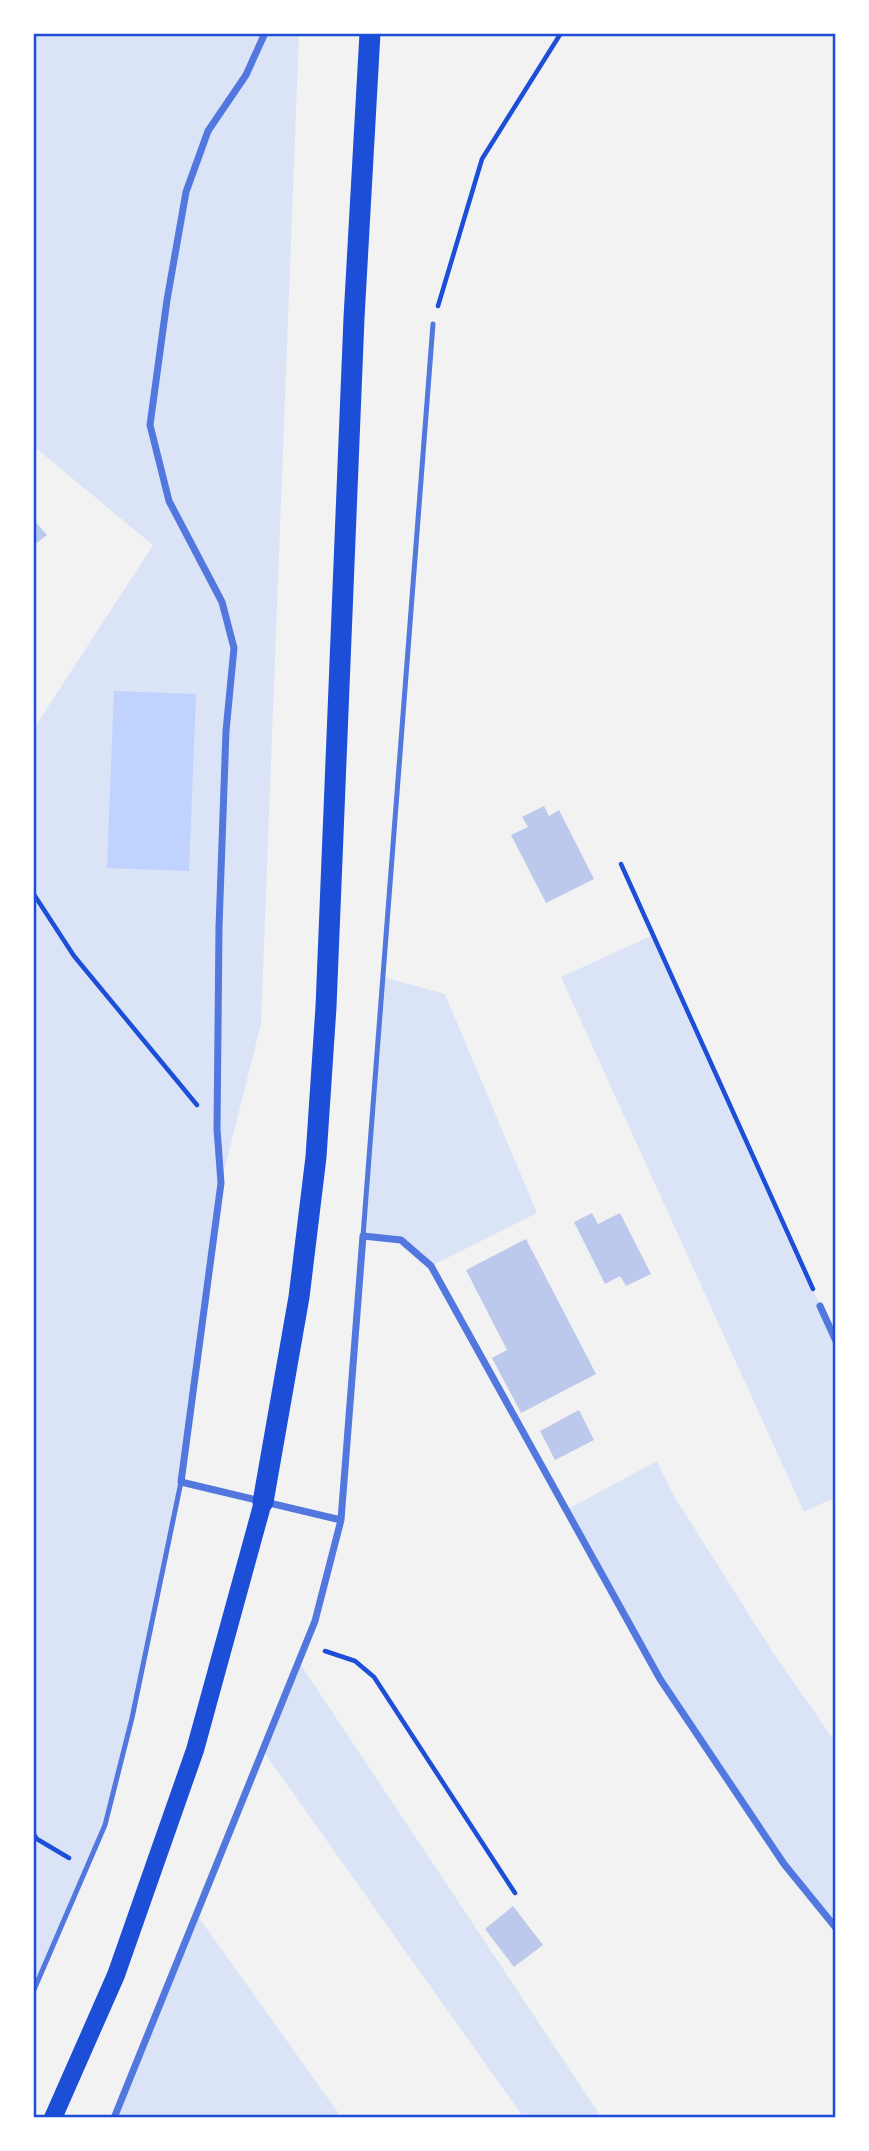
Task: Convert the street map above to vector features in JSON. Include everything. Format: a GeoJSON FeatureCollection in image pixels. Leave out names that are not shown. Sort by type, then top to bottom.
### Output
{"type":"FeatureCollection","features":[{"type":"Feature","properties":{"kind":"highway"},"geometry":{"type":"LineString","coordinates":[[263,1502],[299,1297],[317,1144],[327,993],[354,318],[370,33]]}},
{"type":"Feature","properties":{"kind":"main road"},"geometry":{"type":"LineString","coordinates":[[53,2118],[116,1975],[195,1750],[263,1502]]}},
{"type":"Feature","properties":{"kind":"street"},"geometry":{"type":"LineString","coordinates":[[265,33],[246,75],[208,131],[187,192],[167,300],[150,425],[169,501],[222,602],[234,648],[226,732],[219,927],[217,1129],[221,1183],[181,1482],[341,1520]]}},
{"type":"Feature","properties":{"kind":"street"},"geometry":{"type":"LineString","coordinates":[[114,2118],[315,1620],[341,1520],[363,1236],[401,1240],[431,1266],[660,1679],[784,1864],[836,1928]]}},
{"type":"Feature","properties":{"kind":"street"},"geometry":{"type":"LineString","coordinates":[[820,1306],[836,1341]]}},
{"type":"Feature","properties":{"kind":"lane"},"geometry":{"type":"LineString","coordinates":[[363,1236],[433,324]]}},
{"type":"Feature","properties":{"kind":"lane"},"geometry":{"type":"LineString","coordinates":[[33,1992],[105,1825],[132,1718],[181,1482]]}},
{"type":"Feature","properties":{"kind":"path"},"geometry":{"type":"LineString","coordinates":[[433,324],[482,159],[561,33]]}},
{"type":"Feature","properties":{"kind":"path"},"geometry":{"type":"LineString","coordinates":[[621,864],[820,1306]]}},
{"type":"Feature","properties":{"kind":"path"},"geometry":{"type":"LineString","coordinates":[[33,893],[74,956],[217,1129]]}},
{"type":"Feature","properties":{"kind":"path"},"geometry":{"type":"LineString","coordinates":[[306,1645],[355,1661],[374,1677],[515,1893]]}},
{"type":"Feature","properties":{"kind":"path"},"geometry":{"type":"LineString","coordinates":[[33,1833],[37,1839],[86,1868]]}},
{"type":"Feature","properties":{"kind":"shaded area"},"geometry":{"type":"Polygon","coordinates":[[[33,33],[299,33],[261,1024],[221,1183],[181,1482],[132,1718],[105,1825],[33,1992],[33,730],[153,545],[33,446],[33,33]]]}},
{"type":"Feature","properties":{"kind":"shaded area"},"geometry":{"type":"Polygon","coordinates":[[[653,935],[836,1341],[836,1497],[804,1512],[561,977],[653,935]]]}},
{"type":"Feature","properties":{"kind":"shaded area"},"geometry":{"type":"Polygon","coordinates":[[[383,977],[445,994],[537,1213],[431,1266],[401,1240],[363,1236],[383,977]]]}},
{"type":"Feature","properties":{"kind":"shaded area"},"geometry":{"type":"Polygon","coordinates":[[[657,1461],[674,1496],[772,1651],[836,1743],[836,1928],[784,1864],[676,1702],[566,1510],[657,1461]]]}},
{"type":"Feature","properties":{"kind":"shaded area"},"geometry":{"type":"Polygon","coordinates":[[[299,1662],[602,2118],[524,2118],[263,1751],[299,1662]]]}},
{"type":"Feature","properties":{"kind":"shaded area"},"geometry":{"type":"Polygon","coordinates":[[[197,1915],[342,2118],[114,2118],[197,1915]]]}},
{"type":"Feature","properties":{"kind":"water"},"geometry":{"type":"Polygon","coordinates":[[[114,691],[196,694],[189,871],[107,868],[114,691]]]}},
{"type":"Feature","properties":{"kind":"building"},"geometry":{"type":"Polygon","coordinates":[[[33,519],[47,535],[33,546],[33,519]]]}},
{"type":"Feature","properties":{"kind":"building"},"geometry":{"type":"Polygon","coordinates":[[[544,806],[549,816],[559,810],[594,879],[546,903],[511,835],[528,827],[522,817],[544,806]]]}},
{"type":"Feature","properties":{"kind":"building"},"geometry":{"type":"Polygon","coordinates":[[[592,1213],[598,1224],[620,1213],[651,1274],[626,1286],[620,1276],[605,1284],[574,1222],[592,1213]]]}},
{"type":"Feature","properties":{"kind":"building"},"geometry":{"type":"Polygon","coordinates":[[[526,1239],[596,1374],[521,1413],[492,1358],[507,1350],[466,1270],[526,1239]]]}},
{"type":"Feature","properties":{"kind":"building"},"geometry":{"type":"Polygon","coordinates":[[[579,1410],[594,1440],[555,1460],[540,1431],[579,1410]]]}},
{"type":"Feature","properties":{"kind":"building"},"geometry":{"type":"Polygon","coordinates":[[[513,1906],[543,1945],[514,1967],[485,1929],[513,1906]]]}}]}
